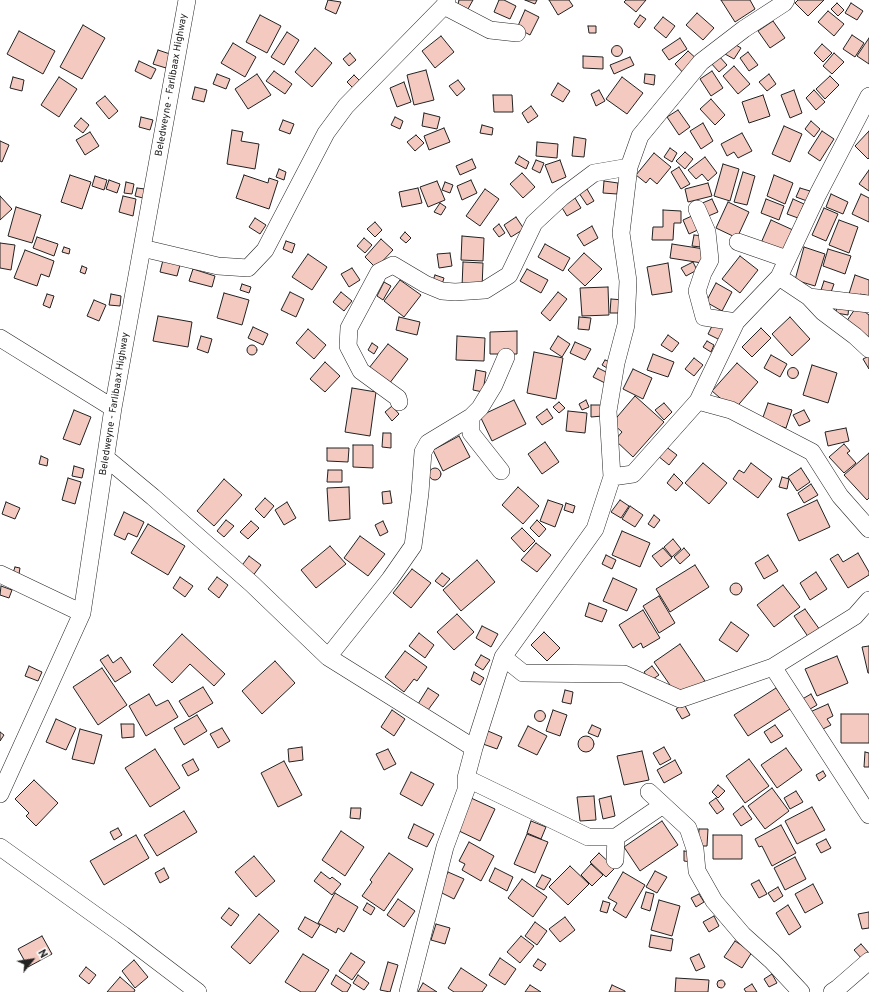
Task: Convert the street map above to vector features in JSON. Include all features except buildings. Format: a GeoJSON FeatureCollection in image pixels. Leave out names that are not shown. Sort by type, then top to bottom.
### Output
{"type":"FeatureCollection","features":[{"type":"Feature","properties":{"kind":"street","name":"Beledweyne - Farlibaax Highway"},"geometry":{"type":"LineString","coordinates":[[0,794],[82,614],[113,408],[187,0]]}},
{"type":"Feature","properties":{"kind":"street"},"geometry":{"type":"LineString","coordinates":[[408,992],[445,847],[466,790],[466,778],[474,748],[503,657],[595,529],[612,477],[608,411],[616,363],[626,325],[628,281],[621,233],[629,167],[640,136],[702,62],[744,29],[784,3],[786,0]]}},
{"type":"Feature","properties":{"kind":"street"},"geometry":{"type":"LineString","coordinates":[[142,248],[218,266],[248,268],[265,250],[326,133],[346,106],[446,3],[490,30],[517,33]]}},
{"type":"Feature","properties":{"kind":"street"},"geometry":{"type":"LineString","coordinates":[[612,477],[633,474],[698,401],[736,322],[779,277],[818,194],[867,106]]}},
{"type":"Feature","properties":{"kind":"street"},"geometry":{"type":"LineString","coordinates":[[399,402],[398,398],[361,371],[348,346],[349,328],[379,272],[393,265],[425,284],[442,291],[455,292],[485,290],[509,275],[534,223],[562,197],[594,173],[629,167]]}},
{"type":"Feature","properties":{"kind":"street"},"geometry":{"type":"LineString","coordinates":[[696,209],[707,232],[710,260],[703,273],[697,291],[704,317],[736,322]]}},
{"type":"Feature","properties":{"kind":"street"},"geometry":{"type":"LineString","coordinates":[[738,242],[787,259]]}},
{"type":"Feature","properties":{"kind":"street"},"geometry":{"type":"LineString","coordinates":[[779,277],[809,297],[823,312],[855,336],[869,349]]}},
{"type":"Feature","properties":{"kind":"street"},"geometry":{"type":"LineString","coordinates":[[809,297],[869,304]]}},
{"type":"Feature","properties":{"kind":"street"},"geometry":{"type":"LineString","coordinates":[[0,338],[113,408]]}},
{"type":"Feature","properties":{"kind":"street"},"geometry":{"type":"LineString","coordinates":[[328,657],[390,579],[413,546],[420,493],[423,452],[428,443],[471,418],[480,408],[494,385],[506,357]]}},
{"type":"Feature","properties":{"kind":"street"},"geometry":{"type":"LineString","coordinates":[[698,401],[731,410],[812,452],[840,496],[869,529]]}},
{"type":"Feature","properties":{"kind":"street"},"geometry":{"type":"LineString","coordinates":[[471,418],[471,433],[501,470]]}},
{"type":"Feature","properties":{"kind":"street"},"geometry":{"type":"LineString","coordinates":[[106,458],[153,496],[252,584],[328,657],[474,748]]}},
{"type":"Feature","properties":{"kind":"street"},"geometry":{"type":"LineString","coordinates":[[412,477],[417,509]]}},
{"type":"Feature","properties":{"kind":"street"},"geometry":{"type":"LineString","coordinates":[[0,574],[82,614]]}},
{"type":"Feature","properties":{"kind":"street"},"geometry":{"type":"LineString","coordinates":[[503,657],[522,673],[624,674],[680,699],[773,667],[855,616],[869,600]]}},
{"type":"Feature","properties":{"kind":"street"},"geometry":{"type":"LineString","coordinates":[[773,667],[869,815]]}},
{"type":"Feature","properties":{"kind":"street"},"geometry":{"type":"LineString","coordinates":[[466,778],[588,837],[616,837],[663,805]]}},
{"type":"Feature","properties":{"kind":"street"},"geometry":{"type":"LineString","coordinates":[[649,792],[688,828],[695,849],[697,871],[714,901],[743,935],[772,961],[801,992]]}},
{"type":"Feature","properties":{"kind":"street"},"geometry":{"type":"LineString","coordinates":[[615,860],[616,837]]}},
{"type":"Feature","properties":{"kind":"street"},"geometry":{"type":"LineString","coordinates":[[0,847],[116,930],[196,991]]}},
{"type":"Feature","properties":{"kind":"street"},"geometry":{"type":"LineString","coordinates":[[838,991],[869,961]]}}]}
